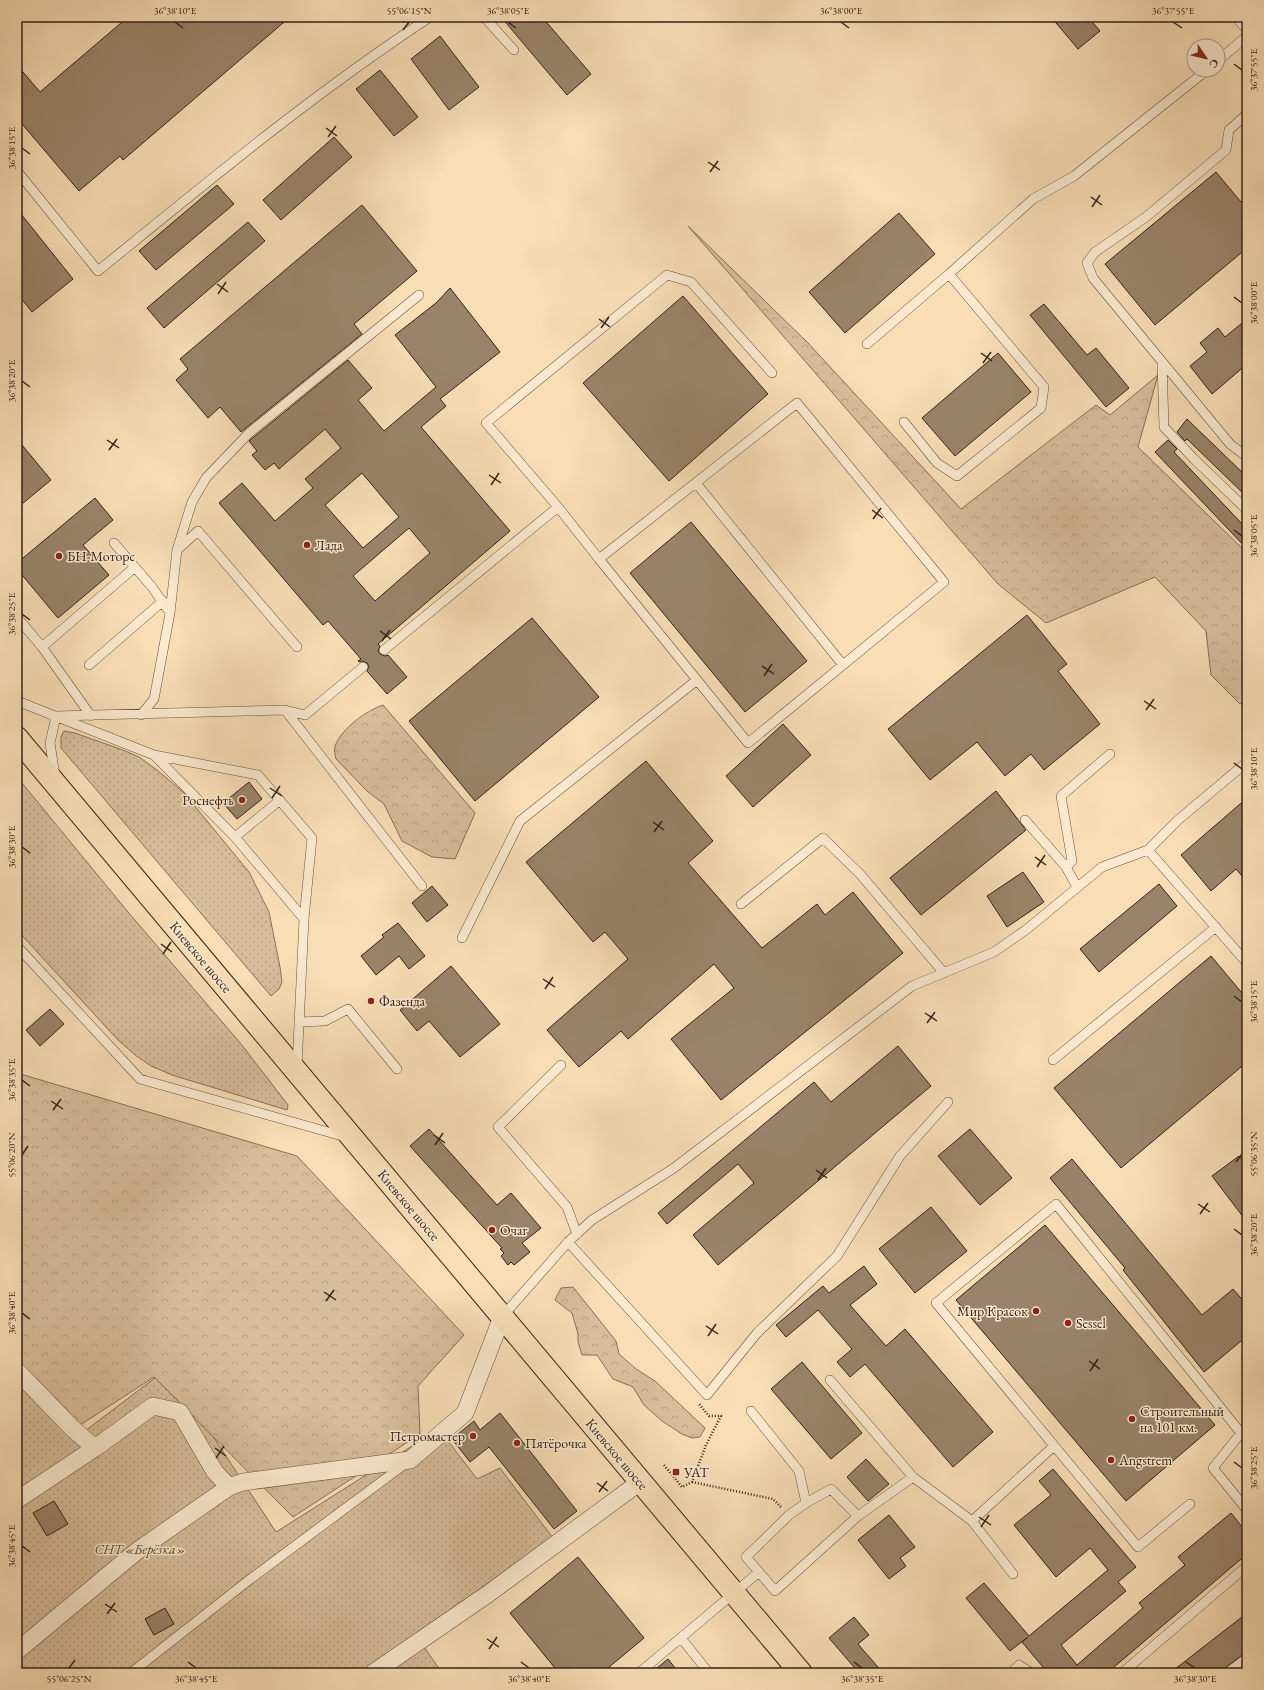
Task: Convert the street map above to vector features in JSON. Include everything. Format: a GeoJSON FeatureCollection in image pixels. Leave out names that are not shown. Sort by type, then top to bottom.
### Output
{"type":"FeatureCollection","features":[{"type":"Feature","properties":{"kind":"highway","name":"Киевское шоссе"},"geometry":{"type":"LineString","coordinates":[[17,738],[801,1673]]}},
{"type":"Feature","properties":{"kind":"street"},"geometry":{"type":"LineString","coordinates":[[1241,17],[1247,24]]}},
{"type":"Feature","properties":{"kind":"street"},"geometry":{"type":"LineString","coordinates":[[17,1651],[137,1551],[229,1487],[243,1482],[410,1460],[465,1413],[502,1317]]}},
{"type":"Feature","properties":{"kind":"street"},"geometry":{"type":"LineString","coordinates":[[17,1371],[72,1428],[95,1448]]}},
{"type":"Feature","properties":{"kind":"street"},"geometry":{"type":"LineString","coordinates":[[17,1500],[95,1448],[153,1406],[180,1412],[215,1472],[229,1487]]}},
{"type":"Feature","properties":{"kind":"street"},"geometry":{"type":"LineString","coordinates":[[373,1673],[488,1594],[640,1482]]}},
{"type":"Feature","properties":{"kind":"lane"},"geometry":{"type":"LineString","coordinates":[[17,171],[98,271],[226,166],[375,53],[430,17]]}},
{"type":"Feature","properties":{"kind":"lane"},"geometry":{"type":"LineString","coordinates":[[484,17],[514,50]]}},
{"type":"Feature","properties":{"kind":"lane"},"geometry":{"type":"LineString","coordinates":[[1226,54],[1247,36]]}},
{"type":"Feature","properties":{"kind":"lane"},"geometry":{"type":"LineString","coordinates":[[866,344],[949,274],[1033,199],[1074,176],[1197,78]]}},
{"type":"Feature","properties":{"kind":"lane"},"geometry":{"type":"LineString","coordinates":[[1247,114],[1229,130],[1226,150],[1146,217],[1095,252],[1087,264],[1093,278],[1162,362],[1230,444],[1247,457]]}},
{"type":"Feature","properties":{"kind":"lane"},"geometry":{"type":"LineString","coordinates":[[904,422],[937,462],[957,476],[1041,408],[1044,387],[949,274]]}},
{"type":"Feature","properties":{"kind":"lane"},"geometry":{"type":"LineString","coordinates":[[599,559],[797,403],[944,582],[748,743],[599,559],[558,508],[486,423],[667,275],[691,282],[772,373]]}},
{"type":"Feature","properties":{"kind":"lane"},"geometry":{"type":"LineString","coordinates":[[141,715],[154,699],[170,613],[177,550],[192,502],[206,478],[249,433],[419,295]]}},
{"type":"Feature","properties":{"kind":"lane"},"geometry":{"type":"LineString","coordinates":[[1162,362],[1164,427],[1194,459],[1247,510]]}},
{"type":"Feature","properties":{"kind":"lane"},"geometry":{"type":"LineString","coordinates":[[696,483],[843,665]]}},
{"type":"Feature","properties":{"kind":"lane"},"geometry":{"type":"LineString","coordinates":[[384,650],[558,508]]}},
{"type":"Feature","properties":{"kind":"lane"},"geometry":{"type":"LineString","coordinates":[[177,550],[198,531],[297,647]]}},
{"type":"Feature","properties":{"kind":"lane"},"geometry":{"type":"LineString","coordinates":[[114,543],[163,601],[170,613]]}},
{"type":"Feature","properties":{"kind":"lane"},"geometry":{"type":"LineString","coordinates":[[42,647],[135,567]]}},
{"type":"Feature","properties":{"kind":"lane"},"geometry":{"type":"LineString","coordinates":[[88,665],[163,601]]}},
{"type":"Feature","properties":{"kind":"lane"},"geometry":{"type":"LineString","coordinates":[[17,617],[42,647],[91,716]]}},
{"type":"Feature","properties":{"kind":"lane"},"geometry":{"type":"LineString","coordinates":[[56,716],[141,715],[285,710],[305,714],[363,667]]}},
{"type":"Feature","properties":{"kind":"lane"},"geometry":{"type":"LineString","coordinates":[[462,938],[520,821],[697,680]]}},
{"type":"Feature","properties":{"kind":"lane"},"geometry":{"type":"LineString","coordinates":[[17,701],[154,755],[258,775],[312,838],[304,919],[297,1071]]}},
{"type":"Feature","properties":{"kind":"lane"},"geometry":{"type":"LineString","coordinates":[[285,710],[422,886]]}},
{"type":"Feature","properties":{"kind":"lane"},"geometry":{"type":"LineString","coordinates":[[56,716],[50,743],[57,786]]}},
{"type":"Feature","properties":{"kind":"lane"},"geometry":{"type":"LineString","coordinates":[[1066,868],[1072,861],[1062,796],[1110,754]]}},
{"type":"Feature","properties":{"kind":"lane"},"geometry":{"type":"LineString","coordinates":[[154,755],[235,837],[304,919]]}},
{"type":"Feature","properties":{"kind":"lane"},"geometry":{"type":"LineString","coordinates":[[502,1317],[568,1242],[592,1220],[674,1168],[912,986],[994,952],[1027,929],[1102,867],[1148,850],[1178,820],[1247,762]]}},
{"type":"Feature","properties":{"kind":"lane"},"geometry":{"type":"LineString","coordinates":[[235,837],[280,800]]}},
{"type":"Feature","properties":{"kind":"lane"},"geometry":{"type":"LineString","coordinates":[[1025,820],[1066,868],[1077,887]]}},
{"type":"Feature","properties":{"kind":"lane"},"geometry":{"type":"LineString","coordinates":[[741,904],[823,838],[860,874],[944,973]]}},
{"type":"Feature","properties":{"kind":"lane"},"geometry":{"type":"LineString","coordinates":[[1148,850],[1247,963]]}},
{"type":"Feature","properties":{"kind":"lane"},"geometry":{"type":"LineString","coordinates":[[1053,1060],[1216,927]]}},
{"type":"Feature","properties":{"kind":"lane"},"geometry":{"type":"LineString","coordinates":[[17,946],[140,1079],[354,1139]]}},
{"type":"Feature","properties":{"kind":"lane"},"geometry":{"type":"LineString","coordinates":[[299,1022],[325,1021],[348,1009],[397,1070]]}},
{"type":"Feature","properties":{"kind":"lane"},"geometry":{"type":"LineString","coordinates":[[561,1065],[498,1127],[567,1207],[577,1234]]}},
{"type":"Feature","properties":{"kind":"lane"},"geometry":{"type":"LineString","coordinates":[[568,1242],[708,1395],[757,1333],[838,1256],[900,1156],[948,1102]]}},
{"type":"Feature","properties":{"kind":"lane"},"geometry":{"type":"LineString","coordinates":[[1190,1504],[1138,1547],[936,1302],[1056,1204],[1241,1433],[1213,1468],[1247,1510]]}},
{"type":"Feature","properties":{"kind":"lane"},"geometry":{"type":"LineString","coordinates":[[830,1380],[913,1477],[972,1521],[1013,1574]]}},
{"type":"Feature","properties":{"kind":"lane"},"geometry":{"type":"LineString","coordinates":[[751,1411],[799,1471],[806,1503]]}},
{"type":"Feature","properties":{"kind":"lane"},"geometry":{"type":"LineString","coordinates":[[972,1521],[1054,1446]]}},
{"type":"Feature","properties":{"kind":"lane"},"geometry":{"type":"LineString","coordinates":[[131,1673],[249,1580],[410,1460]]}},
{"type":"Feature","properties":{"kind":"lane"},"geometry":{"type":"LineString","coordinates":[[858,1516],[831,1489],[806,1503],[789,1515],[746,1557],[775,1591],[858,1516],[913,1477]]}},
{"type":"Feature","properties":{"kind":"lane"},"geometry":{"type":"LineString","coordinates":[[1122,1673],[1247,1566]]}},
{"type":"Feature","properties":{"kind":"lane"},"geometry":{"type":"LineString","coordinates":[[639,1673],[758,1572]]}},
{"type":"Feature","properties":{"kind":"lane"},"geometry":{"type":"LineString","coordinates":[[681,1638],[709,1673]]}},
{"type":"Feature","properties":{"kind":"lane"},"geometry":{"type":"LineString","coordinates":[[1227,1673],[1246,1661]]}},
{"type":"Feature","properties":{"kind":"lane"},"geometry":{"type":"LineString","coordinates":[[1011,1673],[1019,1665],[1031,1673]]}},
{"type":"Feature","properties":{"kind":"path"},"geometry":{"type":"LineString","coordinates":[[692,1482],[706,1445],[721,1416],[709,1416],[694,1398]]}},
{"type":"Feature","properties":{"kind":"path"},"geometry":{"type":"LineString","coordinates":[[664,1465],[682,1487],[692,1482],[773,1499],[789,1515]]}},
{"type":"Feature","properties":{"kind":"green space"},"geometry":{"type":"Polygon","coordinates":[[[688,226],[808,343],[961,509],[1096,405],[1110,415],[1158,375],[1138,447],[1247,553],[1247,701],[1240,704],[1211,675],[1206,631],[1155,577],[1046,623],[998,584],[688,226]]]}},
{"type":"Feature","properties":{"kind":"green space"},"geometry":{"type":"Polygon","coordinates":[[[383,705],[475,813],[455,859],[432,857],[402,841],[384,804],[367,791],[336,759],[335,746],[343,733],[355,721],[369,711],[383,705]]]}},
{"type":"Feature","properties":{"kind":"green space"},"geometry":{"type":"Polygon","coordinates":[[[64,731],[75,733],[123,750],[139,757],[157,770],[184,793],[249,872],[269,912],[280,967],[282,982],[279,989],[271,996],[61,748],[61,737],[64,731]]]}},
{"type":"Feature","properties":{"kind":"green space"},"geometry":{"type":"Polygon","coordinates":[[[17,777],[128,912],[241,1044],[288,1105],[287,1110],[172,1075],[151,1066],[135,1055],[117,1039],[17,930],[17,777]]]}},
{"type":"Feature","properties":{"kind":"green space"},"geometry":{"type":"Polygon","coordinates":[[[17,1073],[297,1156],[464,1335],[418,1386],[420,1434],[293,1517],[154,1377],[77,1427],[17,1367],[17,1073]]]}},
{"type":"Feature","properties":{"kind":"green space"},"geometry":{"type":"Polygon","coordinates":[[[573,1287],[616,1341],[619,1354],[636,1369],[655,1381],[705,1428],[700,1437],[692,1438],[682,1434],[662,1421],[644,1405],[633,1387],[613,1379],[597,1355],[582,1355],[572,1313],[555,1300],[561,1288],[573,1287]]]}},
{"type":"Feature","properties":{"kind":"green space","name":"СНТ «Берёзка»"},"geometry":{"type":"Polygon","coordinates":[[[17,1363],[85,1431],[168,1368],[276,1532],[439,1429],[477,1479],[500,1468],[553,1538],[415,1634],[442,1673],[17,1673],[17,1363]]]}},
{"type":"Feature","properties":{"kind":"building"},"geometry":{"type":"Polygon","coordinates":[[[128,17],[290,17],[123,160],[120,156],[79,191],[17,118],[17,65],[40,92],[128,17]]]}},
{"type":"Feature","properties":{"kind":"building"},"geometry":{"type":"Polygon","coordinates":[[[501,17],[542,17],[591,74],[567,95],[501,17]]]}},
{"type":"Feature","properties":{"kind":"building"},"geometry":{"type":"Polygon","coordinates":[[[1051,17],[1088,17],[1100,31],[1078,49],[1051,17]]]}},
{"type":"Feature","properties":{"kind":"building"},"geometry":{"type":"Polygon","coordinates":[[[440,36],[479,87],[449,110],[411,59],[440,36]]]}},
{"type":"Feature","properties":{"kind":"building"},"geometry":{"type":"Polygon","coordinates":[[[380,70],[418,117],[394,136],[356,89],[380,70]]]}},
{"type":"Feature","properties":{"kind":"building"},"geometry":{"type":"Polygon","coordinates":[[[334,137],[352,157],[281,220],[263,200],[334,137]]]}},
{"type":"Feature","properties":{"kind":"building"},"geometry":{"type":"Polygon","coordinates":[[[1216,172],[1241,202],[1247,197],[1247,248],[1155,325],[1105,264],[1216,172]]]}},
{"type":"Feature","properties":{"kind":"building"},"geometry":{"type":"Polygon","coordinates":[[[217,185],[234,204],[156,270],[139,251],[217,185]]]}},
{"type":"Feature","properties":{"kind":"building"},"geometry":{"type":"Polygon","coordinates":[[[362,205],[417,271],[354,324],[362,334],[241,432],[220,407],[208,418],[176,380],[188,369],[180,359],[362,205]]]}},
{"type":"Feature","properties":{"kind":"building"},"geometry":{"type":"Polygon","coordinates":[[[17,209],[73,279],[32,312],[17,293],[17,209]]]}},
{"type":"Feature","properties":{"kind":"building"},"geometry":{"type":"Polygon","coordinates":[[[899,213],[935,254],[845,333],[809,292],[899,213]]]}},
{"type":"Feature","properties":{"kind":"building"},"geometry":{"type":"Polygon","coordinates":[[[248,222],[265,241],[164,328],[147,308],[248,222]]]}},
{"type":"Feature","properties":{"kind":"building"},"geometry":{"type":"Polygon","coordinates":[[[450,288],[500,352],[440,399],[446,406],[421,427],[510,531],[378,644],[380,646],[378,651],[380,654],[385,656],[388,655],[407,677],[387,694],[367,671],[369,666],[367,663],[358,661],[361,659],[328,621],[323,625],[219,503],[242,483],[275,521],[313,488],[305,479],[341,448],[325,429],[279,469],[274,463],[265,470],[252,455],[257,451],[249,441],[348,360],[372,388],[358,400],[384,431],[436,387],[395,335],[436,303],[450,288]],[[362,473],[325,505],[363,548],[399,517],[362,473]],[[409,528],[353,576],[375,601],[430,553],[409,528]]]}},
{"type":"Feature","properties":{"kind":"building"},"geometry":{"type":"Polygon","coordinates":[[[683,296],[768,394],[669,481],[583,383],[683,296]]]}},
{"type":"Feature","properties":{"kind":"building"},"geometry":{"type":"Polygon","coordinates":[[[1044,304],[1087,355],[1096,348],[1129,388],[1106,407],[1030,315],[1044,304]]]}},
{"type":"Feature","properties":{"kind":"building"},"geometry":{"type":"Polygon","coordinates":[[[1247,319],[1247,364],[1212,394],[1190,366],[1207,352],[1200,343],[1218,328],[1225,337],[1247,319]]]}},
{"type":"Feature","properties":{"kind":"building"},"geometry":{"type":"Polygon","coordinates":[[[998,353],[1031,392],[955,456],[922,418],[998,353]]]}},
{"type":"Feature","properties":{"kind":"building"},"geometry":{"type":"Polygon","coordinates":[[[1187,419],[1247,477],[1247,497],[1187,439],[1185,441],[1177,432],[1187,419]]]}},
{"type":"Feature","properties":{"kind":"building"},"geometry":{"type":"Polygon","coordinates":[[[17,439],[51,480],[17,508],[17,439]]]}},
{"type":"Feature","properties":{"kind":"building"},"geometry":{"type":"Polygon","coordinates":[[[1168,440],[1177,449],[1174,452],[1247,529],[1247,549],[1155,452],[1168,440]]]}},
{"type":"Feature","properties":{"kind":"building","name":"БН-Моторс"},"geometry":{"type":"Polygon","coordinates":[[[95,498],[113,520],[83,545],[109,575],[58,618],[17,569],[17,563],[95,498]]]}},
{"type":"Feature","properties":{"kind":"building"},"geometry":{"type":"Polygon","coordinates":[[[691,522],[807,661],[745,712],[630,573],[691,522]]]}},
{"type":"Feature","properties":{"kind":"building"},"geometry":{"type":"Polygon","coordinates":[[[1027,615],[1067,664],[1058,671],[1100,724],[1044,770],[1031,754],[1005,776],[977,742],[930,780],[888,729],[1027,615]]]}},
{"type":"Feature","properties":{"kind":"building"},"geometry":{"type":"Polygon","coordinates":[[[532,618],[599,697],[475,801],[409,721],[532,618]]]}},
{"type":"Feature","properties":{"kind":"building"},"geometry":{"type":"Polygon","coordinates":[[[783,724],[811,755],[753,807],[726,776],[783,724]]]}},
{"type":"Feature","properties":{"kind":"building"},"geometry":{"type":"Polygon","coordinates":[[[646,761],[713,841],[688,863],[762,948],[817,904],[825,915],[853,892],[903,953],[721,1100],[671,1039],[734,988],[714,964],[628,1039],[621,1031],[579,1067],[547,1030],[628,959],[605,932],[593,942],[526,862],[646,761]]]}},
{"type":"Feature","properties":{"kind":"building"},"geometry":{"type":"Polygon","coordinates":[[[249,782],[262,799],[237,819],[223,803],[249,782]]]}},
{"type":"Feature","properties":{"kind":"building"},"geometry":{"type":"Polygon","coordinates":[[[996,791],[1026,830],[921,915],[890,878],[996,791]]]}},
{"type":"Feature","properties":{"kind":"building"},"geometry":{"type":"Polygon","coordinates":[[[1247,798],[1247,882],[1236,869],[1211,891],[1181,855],[1247,798]]]}},
{"type":"Feature","properties":{"kind":"building"},"geometry":{"type":"Polygon","coordinates":[[[1023,872],[1044,902],[1007,927],[987,896],[1023,872]]]}},
{"type":"Feature","properties":{"kind":"building"},"geometry":{"type":"Polygon","coordinates":[[[1159,884],[1177,906],[1099,972],[1080,949],[1159,884]]]}},
{"type":"Feature","properties":{"kind":"building"},"geometry":{"type":"Polygon","coordinates":[[[432,886],[448,905],[427,922],[412,903],[432,886]]]}},
{"type":"Feature","properties":{"kind":"building"},"geometry":{"type":"Polygon","coordinates":[[[398,923],[425,956],[409,969],[399,956],[376,975],[361,956],[384,937],[382,935],[398,923]]]}},
{"type":"Feature","properties":{"kind":"building"},"geometry":{"type":"Polygon","coordinates":[[[1211,956],[1247,999],[1247,1062],[1121,1168],[1054,1088],[1211,956]]]}},
{"type":"Feature","properties":{"kind":"building"},"geometry":{"type":"Polygon","coordinates":[[[451,966],[500,1024],[460,1057],[429,1021],[417,1031],[400,1010],[451,966]]]}},
{"type":"Feature","properties":{"kind":"building"},"geometry":{"type":"Polygon","coordinates":[[[50,1009],[64,1024],[40,1046],[26,1030],[50,1009]]]}},
{"type":"Feature","properties":{"kind":"building"},"geometry":{"type":"Polygon","coordinates":[[[898,1046],[931,1086],[718,1265],[693,1235],[754,1183],[738,1164],[667,1224],[658,1213],[814,1082],[831,1102],[898,1046]]]}},
{"type":"Feature","properties":{"kind":"building"},"geometry":{"type":"Polygon","coordinates":[[[429,1129],[497,1205],[511,1193],[541,1228],[522,1243],[530,1252],[514,1265],[511,1262],[508,1265],[501,1256],[504,1253],[500,1249],[502,1248],[410,1146],[429,1129]]]}},
{"type":"Feature","properties":{"kind":"building"},"geometry":{"type":"Polygon","coordinates":[[[970,1129],[1012,1178],[980,1205],[938,1156],[970,1129]]]}},
{"type":"Feature","properties":{"kind":"building"},"geometry":{"type":"Polygon","coordinates":[[[1239,1156],[1247,1166],[1247,1222],[1212,1176],[1239,1156]]]}},
{"type":"Feature","properties":{"kind":"building"},"geometry":{"type":"Polygon","coordinates":[[[1072,1159],[1202,1315],[1233,1289],[1247,1305],[1247,1348],[1241,1341],[1204,1372],[1123,1270],[1125,1268],[1050,1178],[1072,1159]]]}},
{"type":"Feature","properties":{"kind":"building"},"geometry":{"type":"Polygon","coordinates":[[[931,1207],[967,1251],[915,1293],[879,1249],[931,1207]]]}},
{"type":"Feature","properties":{"kind":"building"},"geometry":{"type":"Polygon","coordinates":[[[1045,1225],[1215,1425],[1126,1501],[956,1300],[1045,1225]]]}},
{"type":"Feature","properties":{"kind":"building"},"geometry":{"type":"Polygon","coordinates":[[[864,1266],[877,1284],[850,1305],[886,1346],[905,1329],[993,1432],[953,1467],[865,1364],[850,1377],[837,1362],[852,1349],[818,1310],[786,1337],[776,1325],[823,1286],[829,1293],[864,1266]]]}},
{"type":"Feature","properties":{"kind":"building"},"geometry":{"type":"Polygon","coordinates":[[[802,1362],[862,1433],[831,1459],[771,1389],[802,1362]]]}},
{"type":"Feature","properties":{"kind":"building"},"geometry":{"type":"Polygon","coordinates":[[[500,1413],[577,1511],[554,1529],[489,1447],[470,1462],[452,1439],[474,1421],[480,1430],[500,1413]]]}},
{"type":"Feature","properties":{"kind":"building"},"geometry":{"type":"Polygon","coordinates":[[[866,1459],[889,1484],[868,1501],[847,1477],[866,1459]]]}},
{"type":"Feature","properties":{"kind":"building"},"geometry":{"type":"Polygon","coordinates":[[[1053,1469],[1136,1567],[1118,1582],[1126,1591],[1061,1645],[1077,1665],[1143,1608],[1139,1603],[1185,1565],[1178,1557],[1231,1513],[1247,1533],[1247,1554],[1107,1673],[1048,1673],[1022,1642],[1028,1637],[1010,1651],[966,1598],[984,1583],[1029,1636],[1108,1570],[1090,1548],[1056,1577],[1014,1525],[1051,1495],[1039,1481],[1053,1469]]]}},
{"type":"Feature","properties":{"kind":"building"},"geometry":{"type":"Polygon","coordinates":[[[54,1501],[68,1524],[47,1536],[33,1513],[54,1501]]]}},
{"type":"Feature","properties":{"kind":"building"},"geometry":{"type":"Polygon","coordinates":[[[889,1515],[915,1547],[900,1558],[906,1566],[889,1579],[858,1540],[889,1515]]]}},
{"type":"Feature","properties":{"kind":"building"},"geometry":{"type":"Polygon","coordinates":[[[578,1557],[644,1638],[602,1673],[559,1673],[510,1613],[578,1557]]]}},
{"type":"Feature","properties":{"kind":"building"},"geometry":{"type":"Polygon","coordinates":[[[165,1608],[174,1624],[154,1635],[145,1619],[165,1608]]]}},
{"type":"Feature","properties":{"kind":"building"},"geometry":{"type":"Polygon","coordinates":[[[1247,1613],[1247,1651],[1219,1673],[1170,1673],[1247,1613]]]}},
{"type":"Feature","properties":{"kind":"building"},"geometry":{"type":"Polygon","coordinates":[[[854,1617],[869,1635],[858,1644],[883,1673],[859,1673],[829,1638],[854,1617]]]}},
{"type":"Feature","properties":{"kind":"building"},"geometry":{"type":"Polygon","coordinates":[[[668,1659],[679,1673],[651,1673],[668,1659]]]}},
{"type":"Feature","properties":{"kind":"place","name":"Лада"},"geometry":{"type":"Point","coordinates":[307,545]}},
{"type":"Feature","properties":{"kind":"place","name":"БН-Моторс"},"geometry":{"type":"Point","coordinates":[59,556]}},
{"type":"Feature","properties":{"kind":"place","name":"Роснефть"},"geometry":{"type":"Point","coordinates":[242,800]}},
{"type":"Feature","properties":{"kind":"place","name":"Фазенда"},"geometry":{"type":"Point","coordinates":[371,1001]}},
{"type":"Feature","properties":{"kind":"place","name":"Очаг"},"geometry":{"type":"Point","coordinates":[492,1230]}},
{"type":"Feature","properties":{"kind":"place","name":"Мир Красок"},"geometry":{"type":"Point","coordinates":[1036,1311]}},
{"type":"Feature","properties":{"kind":"place","name":"Sessel"},"geometry":{"type":"Point","coordinates":[1068,1323]}},
{"type":"Feature","properties":{"kind":"place","name":"Строительный на 101 км."},"geometry":{"type":"Point","coordinates":[1132,1419]}},
{"type":"Feature","properties":{"kind":"place","name":"Петромастер"},"geometry":{"type":"Point","coordinates":[473,1436]}},
{"type":"Feature","properties":{"kind":"place","name":"Пятёрочка"},"geometry":{"type":"Point","coordinates":[517,1443]}},
{"type":"Feature","properties":{"kind":"place","name":"Angstrem"},"geometry":{"type":"Point","coordinates":[1111,1460]}},
{"type":"Feature","properties":{"kind":"place","name":"УАТ"},"geometry":{"type":"Point","coordinates":[676,1472]}}]}
